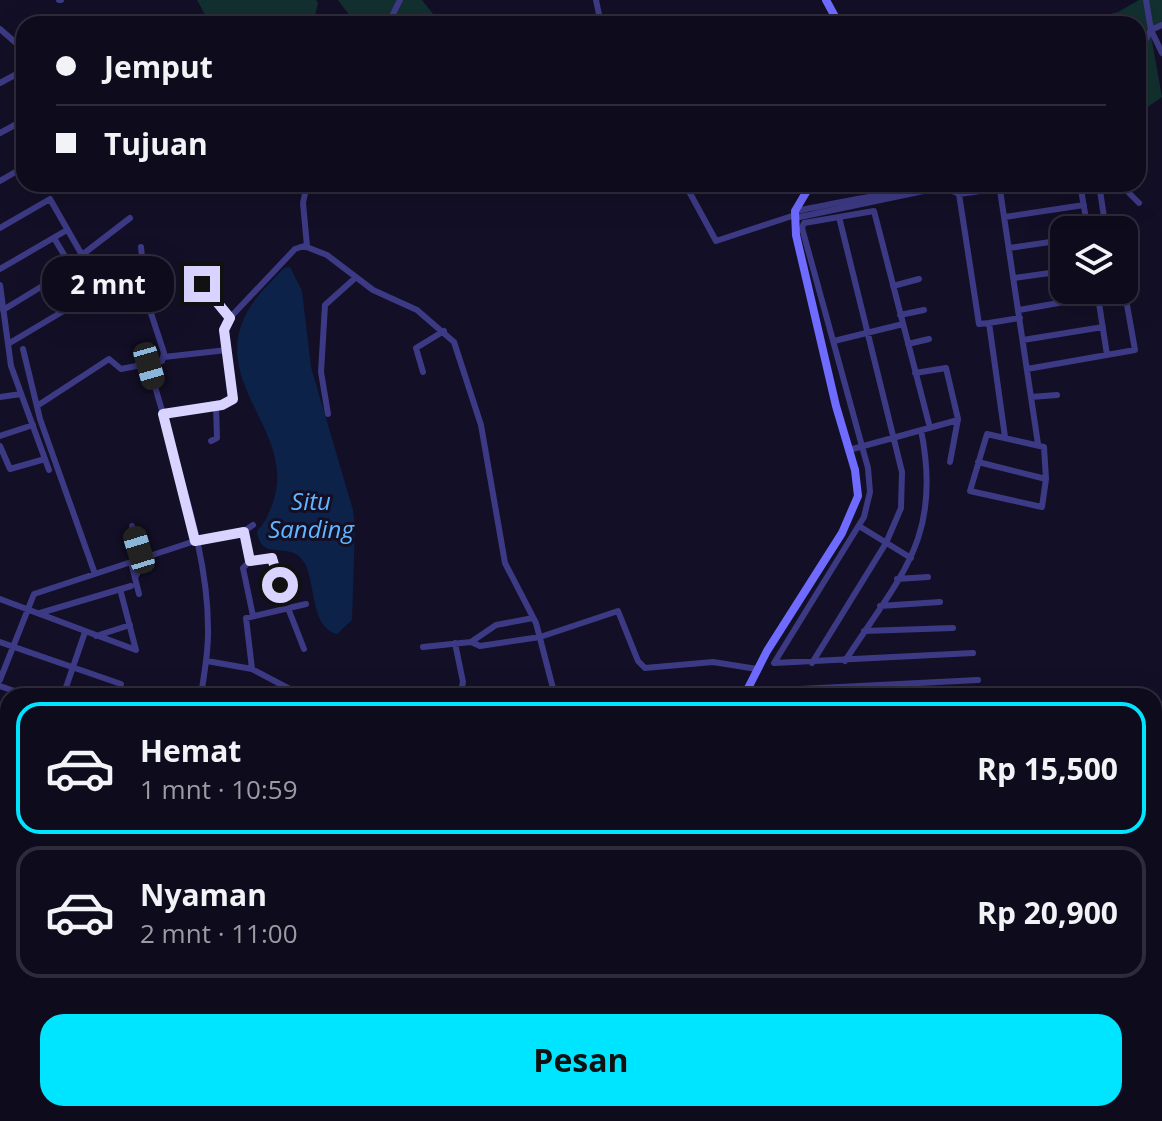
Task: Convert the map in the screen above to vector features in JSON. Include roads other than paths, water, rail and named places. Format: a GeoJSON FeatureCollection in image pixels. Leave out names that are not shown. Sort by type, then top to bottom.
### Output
{"type":"FeatureCollection","features":[{"type":"Feature","properties":{"kind":"street"},"geometry":{"type":"LineString","coordinates":[[1146,0],[1151,30],[1162,53]]}},
{"type":"Feature","properties":{"kind":"street"},"geometry":{"type":"LineString","coordinates":[[1146,39],[1151,30],[1162,25]]}},
{"type":"Feature","properties":{"kind":"street"},"geometry":{"type":"LineString","coordinates":[[305,192],[303,203],[307,246]]}},
{"type":"Feature","properties":{"kind":"street"},"geometry":{"type":"LineString","coordinates":[[689,192],[716,241],[795,215],[906,192]]}},
{"type":"Feature","properties":{"kind":"street"},"geometry":{"type":"LineString","coordinates":[[748,688],[758,666],[852,514],[858,481],[805,277],[795,215],[807,192]]}},
{"type":"Feature","properties":{"kind":"street"},"geometry":{"type":"LineString","coordinates":[[956,192],[971,192]]}},
{"type":"Feature","properties":{"kind":"street"},"geometry":{"type":"LineString","coordinates":[[996,192],[1005,217],[1038,444]]}},
{"type":"Feature","properties":{"kind":"street"},"geometry":{"type":"LineString","coordinates":[[1082,192],[1086,216]]}},
{"type":"Feature","properties":{"kind":"street"},"geometry":{"type":"LineString","coordinates":[[1100,192],[1104,216]]}},
{"type":"Feature","properties":{"kind":"street"},"geometry":{"type":"LineString","coordinates":[[1128,192],[1139,203]]}},
{"type":"Feature","properties":{"kind":"street"},"geometry":{"type":"LineString","coordinates":[[959,194],[979,324],[1056,304]]}},
{"type":"Feature","properties":{"kind":"street"},"geometry":{"type":"LineString","coordinates":[[0,228],[50,199],[82,255]]}},
{"type":"Feature","properties":{"kind":"street"},"geometry":{"type":"LineString","coordinates":[[1005,217],[1084,205]]}},
{"type":"Feature","properties":{"kind":"street"},"geometry":{"type":"LineString","coordinates":[[774,663],[859,526],[870,492],[862,447],[802,228],[804,223],[874,211],[930,428]]}},
{"type":"Feature","properties":{"kind":"street"},"geometry":{"type":"LineString","coordinates":[[812,663],[897,523],[903,492],[895,438],[839,217]]}},
{"type":"Feature","properties":{"kind":"street"},"geometry":{"type":"LineString","coordinates":[[3,310],[72,268],[82,255],[130,218]]}},
{"type":"Feature","properties":{"kind":"street"},"geometry":{"type":"LineString","coordinates":[[0,269],[67,230]]}},
{"type":"Feature","properties":{"kind":"street"},"geometry":{"type":"LineString","coordinates":[[8,344],[82,300],[72,268],[54,238]]}},
{"type":"Feature","properties":{"kind":"street"},"geometry":{"type":"LineString","coordinates":[[1009,248],[1050,242]]}},
{"type":"Feature","properties":{"kind":"street"},"geometry":{"type":"LineString","coordinates":[[163,414],[228,403],[233,396],[224,330],[230,318],[295,249],[307,246],[345,268],[354,279],[417,310],[454,342],[481,425],[505,563],[533,618],[553,688]]}},
{"type":"Feature","properties":{"kind":"street"},"geometry":{"type":"LineString","coordinates":[[141,247],[146,298],[164,357]]}},
{"type":"Feature","properties":{"kind":"street"},"geometry":{"type":"LineString","coordinates":[[1014,278],[1050,273]]}},
{"type":"Feature","properties":{"kind":"street"},"geometry":{"type":"LineString","coordinates":[[189,275],[207,289],[230,318]]}},
{"type":"Feature","properties":{"kind":"street"},"geometry":{"type":"LineString","coordinates":[[328,414],[321,372],[325,305],[354,279]]}},
{"type":"Feature","properties":{"kind":"street"},"geometry":{"type":"LineString","coordinates":[[893,286],[919,279]]}},
{"type":"Feature","properties":{"kind":"street"},"geometry":{"type":"LineString","coordinates":[[0,285],[3,331],[10,362],[49,470]]}},
{"type":"Feature","properties":{"kind":"street"},"geometry":{"type":"LineString","coordinates":[[1099,304],[1107,355]]}},
{"type":"Feature","properties":{"kind":"street"},"geometry":{"type":"LineString","coordinates":[[1027,369],[1136,349],[1127,304]]}},
{"type":"Feature","properties":{"kind":"street"},"geometry":{"type":"LineString","coordinates":[[900,315],[924,310]]}},
{"type":"Feature","properties":{"kind":"street"},"geometry":{"type":"LineString","coordinates":[[989,323],[1005,437]]}},
{"type":"Feature","properties":{"kind":"street"},"geometry":{"type":"LineString","coordinates":[[834,341],[903,324]]}},
{"type":"Feature","properties":{"kind":"street"},"geometry":{"type":"LineString","coordinates":[[1023,340],[1103,327]]}},
{"type":"Feature","properties":{"kind":"street"},"geometry":{"type":"LineString","coordinates":[[423,372],[416,348],[444,331]]}},
{"type":"Feature","properties":{"kind":"street"},"geometry":{"type":"LineString","coordinates":[[908,344],[929,339]]}},
{"type":"Feature","properties":{"kind":"street"},"geometry":{"type":"LineString","coordinates":[[23,349],[37,406],[95,574]]}},
{"type":"Feature","properties":{"kind":"street"},"geometry":{"type":"LineString","coordinates":[[37,406],[109,359],[121,369],[160,363],[164,357],[227,350]]}},
{"type":"Feature","properties":{"kind":"street"},"geometry":{"type":"LineString","coordinates":[[0,363],[10,362]]}},
{"type":"Feature","properties":{"kind":"street"},"geometry":{"type":"LineString","coordinates":[[149,366],[195,541],[207,606],[207,661],[202,688]]}},
{"type":"Feature","properties":{"kind":"street"},"geometry":{"type":"LineString","coordinates":[[915,373],[946,368],[958,420],[950,462]]}},
{"type":"Feature","properties":{"kind":"street"},"geometry":{"type":"LineString","coordinates":[[0,397],[21,394]]}},
{"type":"Feature","properties":{"kind":"street"},"geometry":{"type":"LineString","coordinates":[[1031,397],[1057,395]]}},
{"type":"Feature","properties":{"kind":"street"},"geometry":{"type":"LineString","coordinates":[[211,441],[217,438],[216,406]]}},
{"type":"Feature","properties":{"kind":"street"},"geometry":{"type":"LineString","coordinates":[[849,450],[958,420]]}},
{"type":"Feature","properties":{"kind":"street"},"geometry":{"type":"LineString","coordinates":[[0,436],[33,425]]}},
{"type":"Feature","properties":{"kind":"street"},"geometry":{"type":"LineString","coordinates":[[845,661],[911,558],[928,508],[928,472],[921,430]]}},
{"type":"Feature","properties":{"kind":"street"},"geometry":{"type":"LineString","coordinates":[[986,434],[1005,437],[1044,447],[1046,479],[1041,508],[971,491],[986,434]]}},
{"type":"Feature","properties":{"kind":"street"},"geometry":{"type":"LineString","coordinates":[[0,446],[10,469],[45,459]]}},
{"type":"Feature","properties":{"kind":"street"},"geometry":{"type":"LineString","coordinates":[[978,462],[1046,479]]}},
{"type":"Feature","properties":{"kind":"street"},"geometry":{"type":"LineString","coordinates":[[0,680],[34,594],[195,541],[244,532],[253,525]]}},
{"type":"Feature","properties":{"kind":"street"},"geometry":{"type":"LineString","coordinates":[[132,526],[141,571],[135,578]]}},
{"type":"Feature","properties":{"kind":"street"},"geometry":{"type":"LineString","coordinates":[[859,526],[911,558]]}},
{"type":"Feature","properties":{"kind":"street"},"geometry":{"type":"LineString","coordinates":[[244,532],[250,561]]}},
{"type":"Feature","properties":{"kind":"street"},"geometry":{"type":"LineString","coordinates":[[253,616],[243,568],[250,561],[269,557],[274,560],[286,608],[304,649]]}},
{"type":"Feature","properties":{"kind":"street"},"geometry":{"type":"LineString","coordinates":[[131,562],[139,594]]}},
{"type":"Feature","properties":{"kind":"street"},"geometry":{"type":"LineString","coordinates":[[897,579],[928,577]]}},
{"type":"Feature","properties":{"kind":"street"},"geometry":{"type":"LineString","coordinates":[[40,613],[131,586]]}},
{"type":"Feature","properties":{"kind":"street"},"geometry":{"type":"LineString","coordinates":[[0,599],[136,650],[120,589]]}},
{"type":"Feature","properties":{"kind":"street"},"geometry":{"type":"LineString","coordinates":[[880,606],[940,602]]}},
{"type":"Feature","properties":{"kind":"street"},"geometry":{"type":"LineString","coordinates":[[252,669],[245,620],[306,604]]}},
{"type":"Feature","properties":{"kind":"street"},"geometry":{"type":"LineString","coordinates":[[423,647],[471,642],[480,646],[540,637],[618,611],[623,617],[638,661],[645,668],[713,662],[758,666],[973,653]]}},
{"type":"Feature","properties":{"kind":"street"},"geometry":{"type":"LineString","coordinates":[[471,642],[496,625],[533,618]]}},
{"type":"Feature","properties":{"kind":"street"},"geometry":{"type":"LineString","coordinates":[[96,636],[130,625]]}},
{"type":"Feature","properties":{"kind":"street"},"geometry":{"type":"LineString","coordinates":[[864,631],[953,628]]}},
{"type":"Feature","properties":{"kind":"street"},"geometry":{"type":"LineString","coordinates":[[65,688],[85,632]]}},
{"type":"Feature","properties":{"kind":"street"},"geometry":{"type":"LineString","coordinates":[[0,642],[121,684]]}},
{"type":"Feature","properties":{"kind":"street"},"geometry":{"type":"LineString","coordinates":[[455,643],[462,688]]}},
{"type":"Feature","properties":{"kind":"street"},"geometry":{"type":"LineString","coordinates":[[207,661],[252,669],[288,688]]}},
{"type":"Feature","properties":{"kind":"street"},"geometry":{"type":"LineString","coordinates":[[822,688],[978,680]]}},
{"type":"Feature","properties":{"kind":"water","name":"Situ Sanding"},"geometry":{"type":"Polygon","coordinates":[[[290,267],[302,291],[311,367],[353,510],[352,620],[337,634],[322,623],[304,562],[291,552],[264,547],[257,531],[274,499],[277,474],[273,451],[238,364],[238,341],[245,316],[253,303],[284,268],[290,267]]]}}]}
